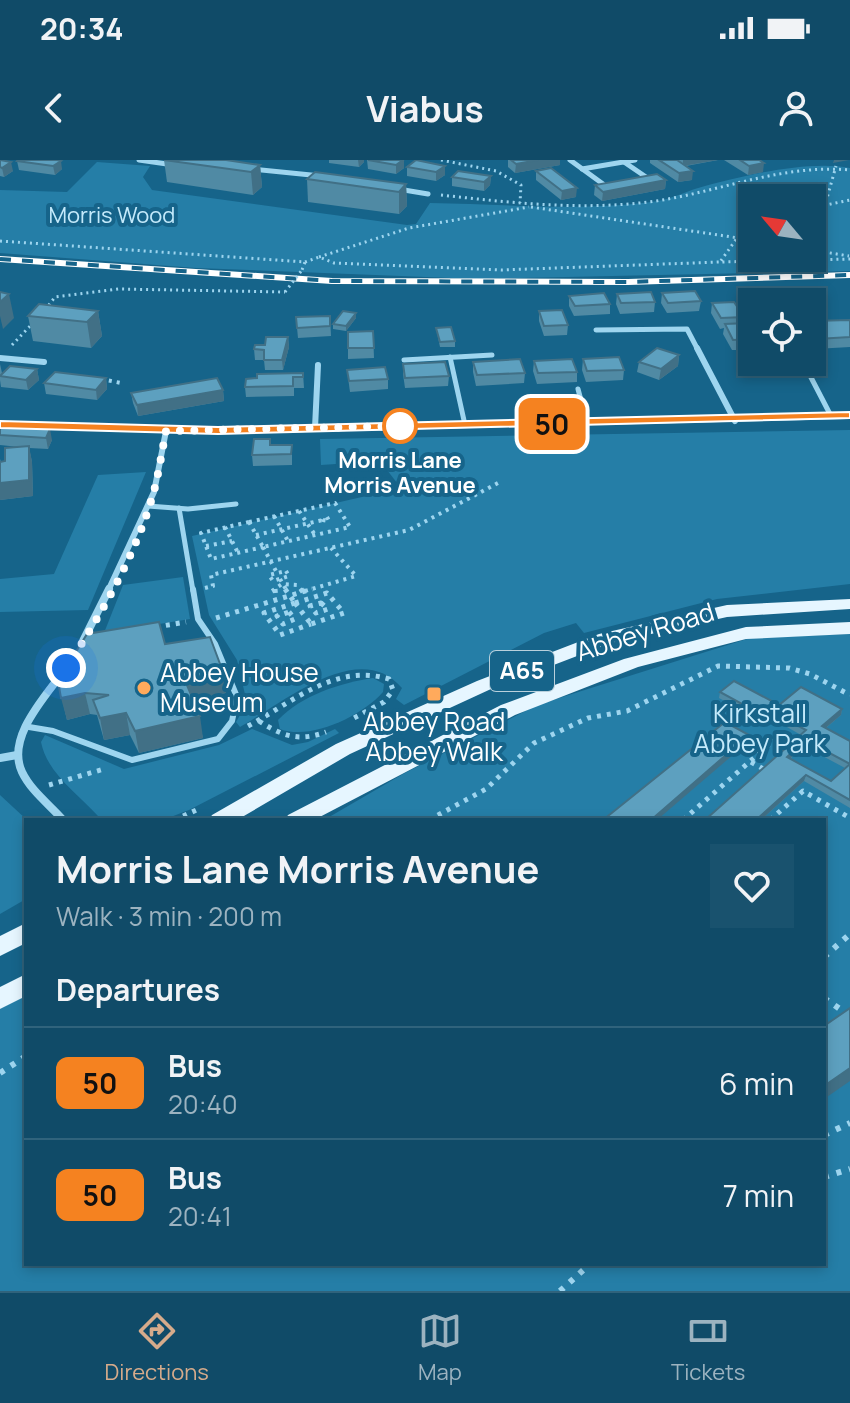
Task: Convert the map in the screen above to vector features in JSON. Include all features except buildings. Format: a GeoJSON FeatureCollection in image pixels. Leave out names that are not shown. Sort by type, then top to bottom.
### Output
{"type":"FeatureCollection","features":[{"type":"Feature","properties":{"kind":"main road","name":"A65"},"geometry":{"type":"LineString","coordinates":[[223,818],[343,749],[484,685],[606,638],[727,611],[850,604]]}},
{"type":"Feature","properties":{"kind":"main road","name":"Abbey Road"},"geometry":{"type":"LineString","coordinates":[[300,818],[508,710],[631,663],[746,633],[850,628]]}},
{"type":"Feature","properties":{"kind":"main road"},"geometry":{"type":"LineString","coordinates":[[0,947],[24,933]]}},
{"type":"Feature","properties":{"kind":"main road"},"geometry":{"type":"LineString","coordinates":[[0,999],[24,985]]}},
{"type":"Feature","properties":{"kind":"street"},"geometry":{"type":"LineString","coordinates":[[139,160],[178,165]]}},
{"type":"Feature","properties":{"kind":"street"},"geometry":{"type":"LineString","coordinates":[[570,160],[603,184]]}},
{"type":"Feature","properties":{"kind":"street"},"geometry":{"type":"LineString","coordinates":[[582,169],[635,160]]}},
{"type":"Feature","properties":{"kind":"street"},"geometry":{"type":"LineString","coordinates":[[623,162],[646,177]]}},
{"type":"Feature","properties":{"kind":"street"},"geometry":{"type":"LineString","coordinates":[[250,169],[331,177]]}},
{"type":"Feature","properties":{"kind":"street"},"geometry":{"type":"LineString","coordinates":[[394,188],[428,194]]}},
{"type":"Feature","properties":{"kind":"street"},"geometry":{"type":"LineString","coordinates":[[596,330],[687,329],[735,421]]}},
{"type":"Feature","properties":{"kind":"street"},"geometry":{"type":"LineString","coordinates":[[0,358],[44,362]]}},
{"type":"Feature","properties":{"kind":"street"},"geometry":{"type":"LineString","coordinates":[[315,428],[318,365]]}},
{"type":"Feature","properties":{"kind":"street"},"geometry":{"type":"LineString","coordinates":[[0,424],[218,431],[850,416]]}},
{"type":"Feature","properties":{"kind":"street"},"geometry":{"type":"LineString","coordinates":[[80,647],[111,592],[148,506],[166,431]]}},
{"type":"Feature","properties":{"kind":"street"},"geometry":{"type":"LineString","coordinates":[[61,818],[21,772],[17,755],[29,727],[72,659]]}},
{"type":"Feature","properties":{"kind":"street"},"geometry":{"type":"LineString","coordinates":[[0,758],[17,755]]}},
{"type":"Feature","properties":{"kind":"lane"},"geometry":{"type":"LineString","coordinates":[[404,360],[492,355]]}},
{"type":"Feature","properties":{"kind":"lane"},"geometry":{"type":"LineString","coordinates":[[450,357],[465,425]]}},
{"type":"Feature","properties":{"kind":"lane"},"geometry":{"type":"LineString","coordinates":[[810,376],[831,416]]}},
{"type":"Feature","properties":{"kind":"lane"},"geometry":{"type":"LineString","coordinates":[[578,389],[587,423]]}},
{"type":"Feature","properties":{"kind":"lane"},"geometry":{"type":"LineString","coordinates":[[148,506],[179,508],[236,504]]}},
{"type":"Feature","properties":{"kind":"lane"},"geometry":{"type":"LineString","coordinates":[[29,727],[53,731],[132,760],[218,739],[232,721],[237,697],[226,666],[200,621],[179,508]]}},
{"type":"Feature","properties":{"kind":"path"},"geometry":{"type":"LineString","coordinates":[[441,160],[496,171],[521,185],[520,203]]}},
{"type":"Feature","properties":{"kind":"path"},"geometry":{"type":"LineString","coordinates":[[428,194],[520,203],[591,205],[660,200],[712,185],[819,165],[850,170]]}},
{"type":"Feature","properties":{"kind":"path"},"geometry":{"type":"LineString","coordinates":[[836,166],[826,202],[850,200]]}},
{"type":"Feature","properties":{"kind":"path"},"geometry":{"type":"LineString","coordinates":[[491,201],[737,238],[720,262]]}},
{"type":"Feature","properties":{"kind":"path"},"geometry":{"type":"LineString","coordinates":[[0,241],[305,262],[409,228],[529,207]]}},
{"type":"Feature","properties":{"kind":"path"},"geometry":{"type":"LineString","coordinates":[[826,253],[850,258]]}},
{"type":"Feature","properties":{"kind":"path"},"geometry":{"type":"LineString","coordinates":[[319,257],[334,263],[501,270],[850,258]]}},
{"type":"Feature","properties":{"kind":"path"},"geometry":{"type":"LineString","coordinates":[[9,348],[55,297],[119,289],[285,292],[305,262]]}},
{"type":"Feature","properties":{"kind":"path"},"geometry":{"type":"LineString","coordinates":[[89,378],[121,383]]}},
{"type":"Feature","properties":{"kind":"path"},"geometry":{"type":"LineString","coordinates":[[213,586],[211,575],[409,530],[498,483]]}},
{"type":"Feature","properties":{"kind":"path"},"geometry":{"type":"LineString","coordinates":[[335,503],[350,527],[211,559],[201,533],[274,516],[319,507],[335,503]]}},
{"type":"Feature","properties":{"kind":"path"},"geometry":{"type":"LineString","coordinates":[[319,507],[334,531]]}},
{"type":"Feature","properties":{"kind":"path"},"geometry":{"type":"LineString","coordinates":[[299,511],[315,535]]}},
{"type":"Feature","properties":{"kind":"path"},"geometry":{"type":"LineString","coordinates":[[274,516],[288,541]]}},
{"type":"Feature","properties":{"kind":"path"},"geometry":{"type":"LineString","coordinates":[[256,535],[343,516]]}},
{"type":"Feature","properties":{"kind":"path"},"geometry":{"type":"LineString","coordinates":[[249,522],[289,596],[311,624]]}},
{"type":"Feature","properties":{"kind":"path"},"geometry":{"type":"LineString","coordinates":[[225,527],[238,553]]}},
{"type":"Feature","properties":{"kind":"path"},"geometry":{"type":"LineString","coordinates":[[206,546],[232,541]]}},
{"type":"Feature","properties":{"kind":"path"},"geometry":{"type":"LineString","coordinates":[[143,629],[200,621],[356,576],[331,548]]}},
{"type":"Feature","properties":{"kind":"path"},"geometry":{"type":"LineString","coordinates":[[280,578],[297,585],[303,592]]}},
{"type":"Feature","properties":{"kind":"path"},"geometry":{"type":"LineString","coordinates":[[277,600],[272,591],[280,578]]}},
{"type":"Feature","properties":{"kind":"path"},"geometry":{"type":"LineString","coordinates":[[327,593],[344,613],[280,635],[264,613],[294,603],[327,593]]}},
{"type":"Feature","properties":{"kind":"path"},"geometry":{"type":"LineString","coordinates":[[310,598],[316,613],[335,603]]}},
{"type":"Feature","properties":{"kind":"path"},"geometry":{"type":"LineString","coordinates":[[279,608],[283,624],[314,607]]}},
{"type":"Feature","properties":{"kind":"path"},"geometry":{"type":"LineString","coordinates":[[323,609],[328,619]]}},
{"type":"Feature","properties":{"kind":"path"},"geometry":{"type":"LineString","coordinates":[[271,623],[282,617]]}},
{"type":"Feature","properties":{"kind":"path"},"geometry":{"type":"LineString","coordinates":[[291,619],[296,629]]}},
{"type":"Feature","properties":{"kind":"path"},"geometry":{"type":"LineString","coordinates":[[433,818],[486,789],[534,743],[588,718],[627,711],[718,666],[741,664],[789,668],[810,674],[850,695]]}},
{"type":"Feature","properties":{"kind":"path"},"geometry":{"type":"LineString","coordinates":[[218,739],[259,721],[315,688],[351,674],[373,672],[389,679],[393,690],[384,702],[316,736],[292,738],[275,733],[259,721]]}},
{"type":"Feature","properties":{"kind":"path"},"geometry":{"type":"LineString","coordinates":[[352,719],[357,729]]}},
{"type":"Feature","properties":{"kind":"path"},"geometry":{"type":"LineString","coordinates":[[685,818],[779,736]]}},
{"type":"Feature","properties":{"kind":"path"},"geometry":{"type":"LineString","coordinates":[[36,789],[132,760]]}},
{"type":"Feature","properties":{"kind":"path"},"geometry":{"type":"LineString","coordinates":[[751,762],[777,776]]}},
{"type":"Feature","properties":{"kind":"path"},"geometry":{"type":"LineString","coordinates":[[790,784],[850,818]]}},
{"type":"Feature","properties":{"kind":"path"},"geometry":{"type":"LineString","coordinates":[[772,818],[803,791]]}},
{"type":"Feature","properties":{"kind":"path"},"geometry":{"type":"LineString","coordinates":[[826,955],[850,934]]}},
{"type":"Feature","properties":{"kind":"path"},"geometry":{"type":"LineString","coordinates":[[826,999],[850,1016]]}},
{"type":"Feature","properties":{"kind":"path"},"geometry":{"type":"LineString","coordinates":[[0,1073],[24,1057]]}},
{"type":"Feature","properties":{"kind":"path"},"geometry":{"type":"LineString","coordinates":[[826,1134],[850,1123]]}},
{"type":"Feature","properties":{"kind":"path"},"geometry":{"type":"LineString","coordinates":[[826,1176],[850,1169]]}},
{"type":"Feature","properties":{"kind":"path"},"geometry":{"type":"LineString","coordinates":[[560,1291],[588,1266]]}},
{"type":"Feature","properties":{"kind":"green space","name":"Morris Wood"},"geometry":{"type":"Polygon","coordinates":[[[97,162],[150,166],[143,177],[152,190],[407,225],[416,224],[430,203],[573,207],[630,204],[664,200],[758,173],[834,166],[850,168],[850,271],[826,272],[826,184],[738,184],[738,272],[803,272],[477,279],[196,268],[0,253],[0,190],[67,192],[97,162]]]}},
{"type":"Feature","properties":{"kind":"green space"},"geometry":{"type":"Polygon","coordinates":[[[850,430],[850,584],[717,599],[584,633],[576,623],[544,633],[404,705],[396,699],[402,688],[384,674],[365,669],[343,672],[321,679],[240,727],[236,722],[247,703],[237,660],[209,615],[192,536],[401,488],[380,461],[321,465],[320,439],[850,430]]]}},
{"type":"Feature","properties":{"kind":"green space"},"geometry":{"type":"Polygon","coordinates":[[[146,472],[88,610],[0,612],[0,579],[54,574],[98,475],[146,472]]]}},
{"type":"Feature","properties":{"kind":"green space"},"geometry":{"type":"Polygon","coordinates":[[[183,577],[190,619],[104,633],[123,585],[183,577]]]}},
{"type":"Feature","properties":{"kind":"green space","name":"Kirkstall Abbey Park"},"geometry":{"type":"Polygon","coordinates":[[[850,634],[850,1291],[0,1291],[0,1009],[24,996],[24,1266],[826,1266],[826,818],[327,818],[403,774],[537,705],[750,638],[850,634]]]}},
{"type":"Feature","properties":{"kind":"green space"},"geometry":{"type":"Polygon","coordinates":[[[373,678],[384,684],[383,692],[362,710],[320,729],[292,732],[280,729],[278,720],[310,697],[348,683],[373,678]]]}},
{"type":"Feature","properties":{"kind":"green space"},"geometry":{"type":"Polygon","coordinates":[[[252,729],[292,745],[308,742],[335,729],[339,733],[168,818],[101,818],[56,773],[41,742],[45,735],[124,769],[219,745],[252,729]]]}},
{"type":"Feature","properties":{"kind":"green space"},"geometry":{"type":"Polygon","coordinates":[[[0,795],[25,818],[24,900],[0,914],[0,795]]]}},
{"type":"Feature","properties":{"kind":"railway"},"geometry":{"type":"LineString","coordinates":[[0,259],[332,281],[628,282],[850,275]]}},
{"type":"Feature","properties":{"kind":"bus line","name":"50"},"geometry":{"type":"LineString","coordinates":[[0,424],[35,428],[218,431],[850,416]]}},
{"type":"Feature","properties":{"kind":"place","name":"Morris Lane Morris Avenue"},"geometry":{"type":"Point","coordinates":[400,426]}},
{"type":"Feature","properties":{"kind":"place","name":"Abbey House Museum"},"geometry":{"type":"Point","coordinates":[144,688]}},
{"type":"Feature","properties":{"kind":"place","name":"Abbey Road Abbey Walk"},"geometry":{"type":"Point","coordinates":[434,694]}},
{"type":"Feature","properties":{"kind":"route"},"geometry":{"type":"LineString","coordinates":[[66,668],[111,592],[136,537],[154,492],[166,431],[405,426],[400,426]]}}]}
